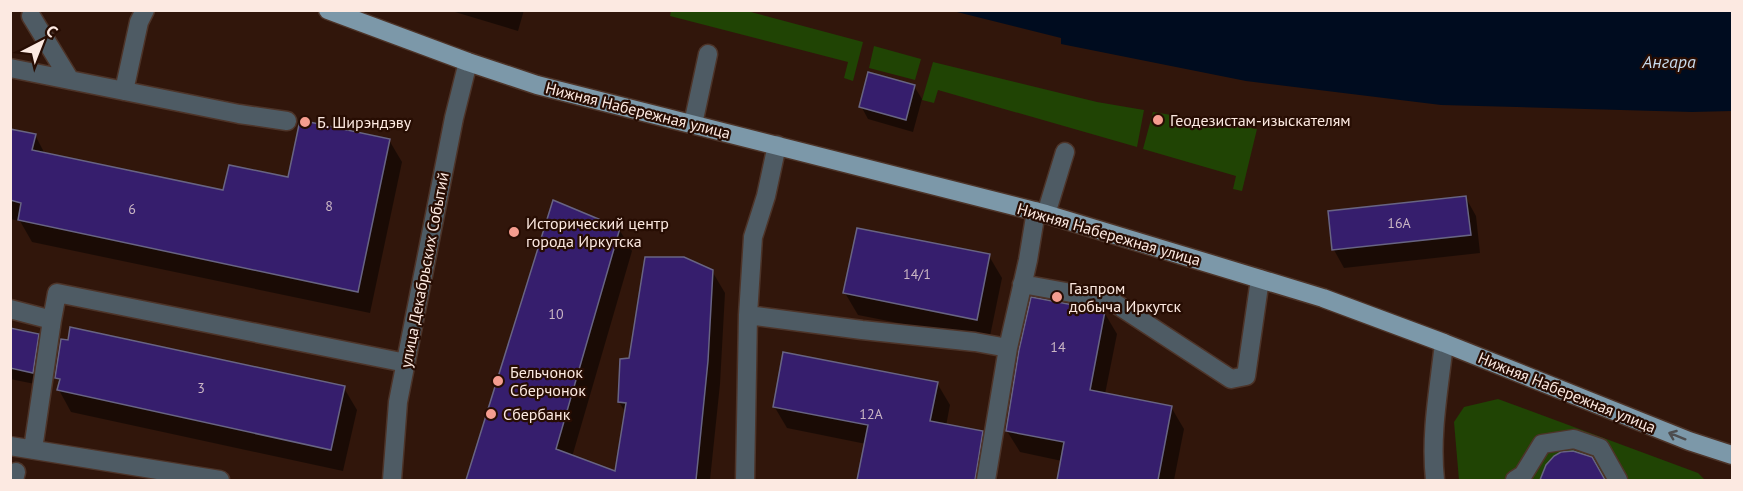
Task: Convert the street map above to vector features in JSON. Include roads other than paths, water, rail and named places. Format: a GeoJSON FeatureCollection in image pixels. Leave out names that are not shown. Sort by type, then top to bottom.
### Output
{"type":"FeatureCollection","features":[{"type":"Feature","properties":{"kind":"main road","name":"Нижняя Набережная улица"},"geometry":{"type":"LineString","coordinates":[[328,10],[537,85],[1041,213],[1323,298],[1444,343],[1689,441],[1732,455]]}},
{"type":"Feature","properties":{"kind":"street"},"geometry":{"type":"LineString","coordinates":[[124,91],[139,22],[145,10]]}},
{"type":"Feature","properties":{"kind":"street"},"geometry":{"type":"LineString","coordinates":[[31,16],[70,80]]}},
{"type":"Feature","properties":{"kind":"street"},"geometry":{"type":"LineString","coordinates":[[693,124],[708,54]]}},
{"type":"Feature","properties":{"kind":"street","name":"улица Декабрьских Событий"},"geometry":{"type":"LineString","coordinates":[[392,480],[398,402],[454,118],[468,62]]}},
{"type":"Feature","properties":{"kind":"street"},"geometry":{"type":"LineString","coordinates":[[10,68],[239,114],[287,121]]}},
{"type":"Feature","properties":{"kind":"street"},"geometry":{"type":"LineString","coordinates":[[745,480],[748,315],[753,237],[766,196],[777,145]]}},
{"type":"Feature","properties":{"kind":"street"},"geometry":{"type":"LineString","coordinates":[[986,480],[1008,348],[1022,284],[1041,213],[1065,152]]}},
{"type":"Feature","properties":{"kind":"street"},"geometry":{"type":"LineString","coordinates":[[1022,284],[1110,300],[1231,379],[1246,376],[1260,279]]}},
{"type":"Feature","properties":{"kind":"street"},"geometry":{"type":"LineString","coordinates":[[33,449],[57,293],[406,363]]}},
{"type":"Feature","properties":{"kind":"street"},"geometry":{"type":"LineString","coordinates":[[10,309],[52,320]]}},
{"type":"Feature","properties":{"kind":"street"},"geometry":{"type":"LineString","coordinates":[[748,315],[1008,348]]}},
{"type":"Feature","properties":{"kind":"street"},"geometry":{"type":"LineString","coordinates":[[1435,480],[1434,427],[1444,343]]}},
{"type":"Feature","properties":{"kind":"street"},"geometry":{"type":"LineString","coordinates":[[1515,480],[1522,475],[1542,444],[1574,439],[1600,448],[1618,480]]}},
{"type":"Feature","properties":{"kind":"street"},"geometry":{"type":"LineString","coordinates":[[10,446],[220,480]]}},
{"type":"Feature","properties":{"kind":"water","name":"Ангара"},"geometry":{"type":"Polygon","coordinates":[[[953,11],[1732,11],[1732,111],[1692,112],[1441,105],[1246,81],[1061,44],[1061,38],[953,11]]]}},
{"type":"Feature","properties":{"kind":"place","name":"Геодезистам-изыскателям"},"geometry":{"type":"Point","coordinates":[1158,120]}},
{"type":"Feature","properties":{"kind":"place","name":"Б. Ширэндэву"},"geometry":{"type":"Point","coordinates":[305,122]}},
{"type":"Feature","properties":{"kind":"place","name":"Исторический центр города Иркутска"},"geometry":{"type":"Point","coordinates":[514,232]}},
{"type":"Feature","properties":{"kind":"place","name":"Газпром добыча Иркутск"},"geometry":{"type":"Point","coordinates":[1057,297]}},
{"type":"Feature","properties":{"kind":"place","name":"Бельчонок Сберчонок"},"geometry":{"type":"Point","coordinates":[498,381]}},
{"type":"Feature","properties":{"kind":"place","name":"Сбербанк"},"geometry":{"type":"Point","coordinates":[491,414]}}]}
